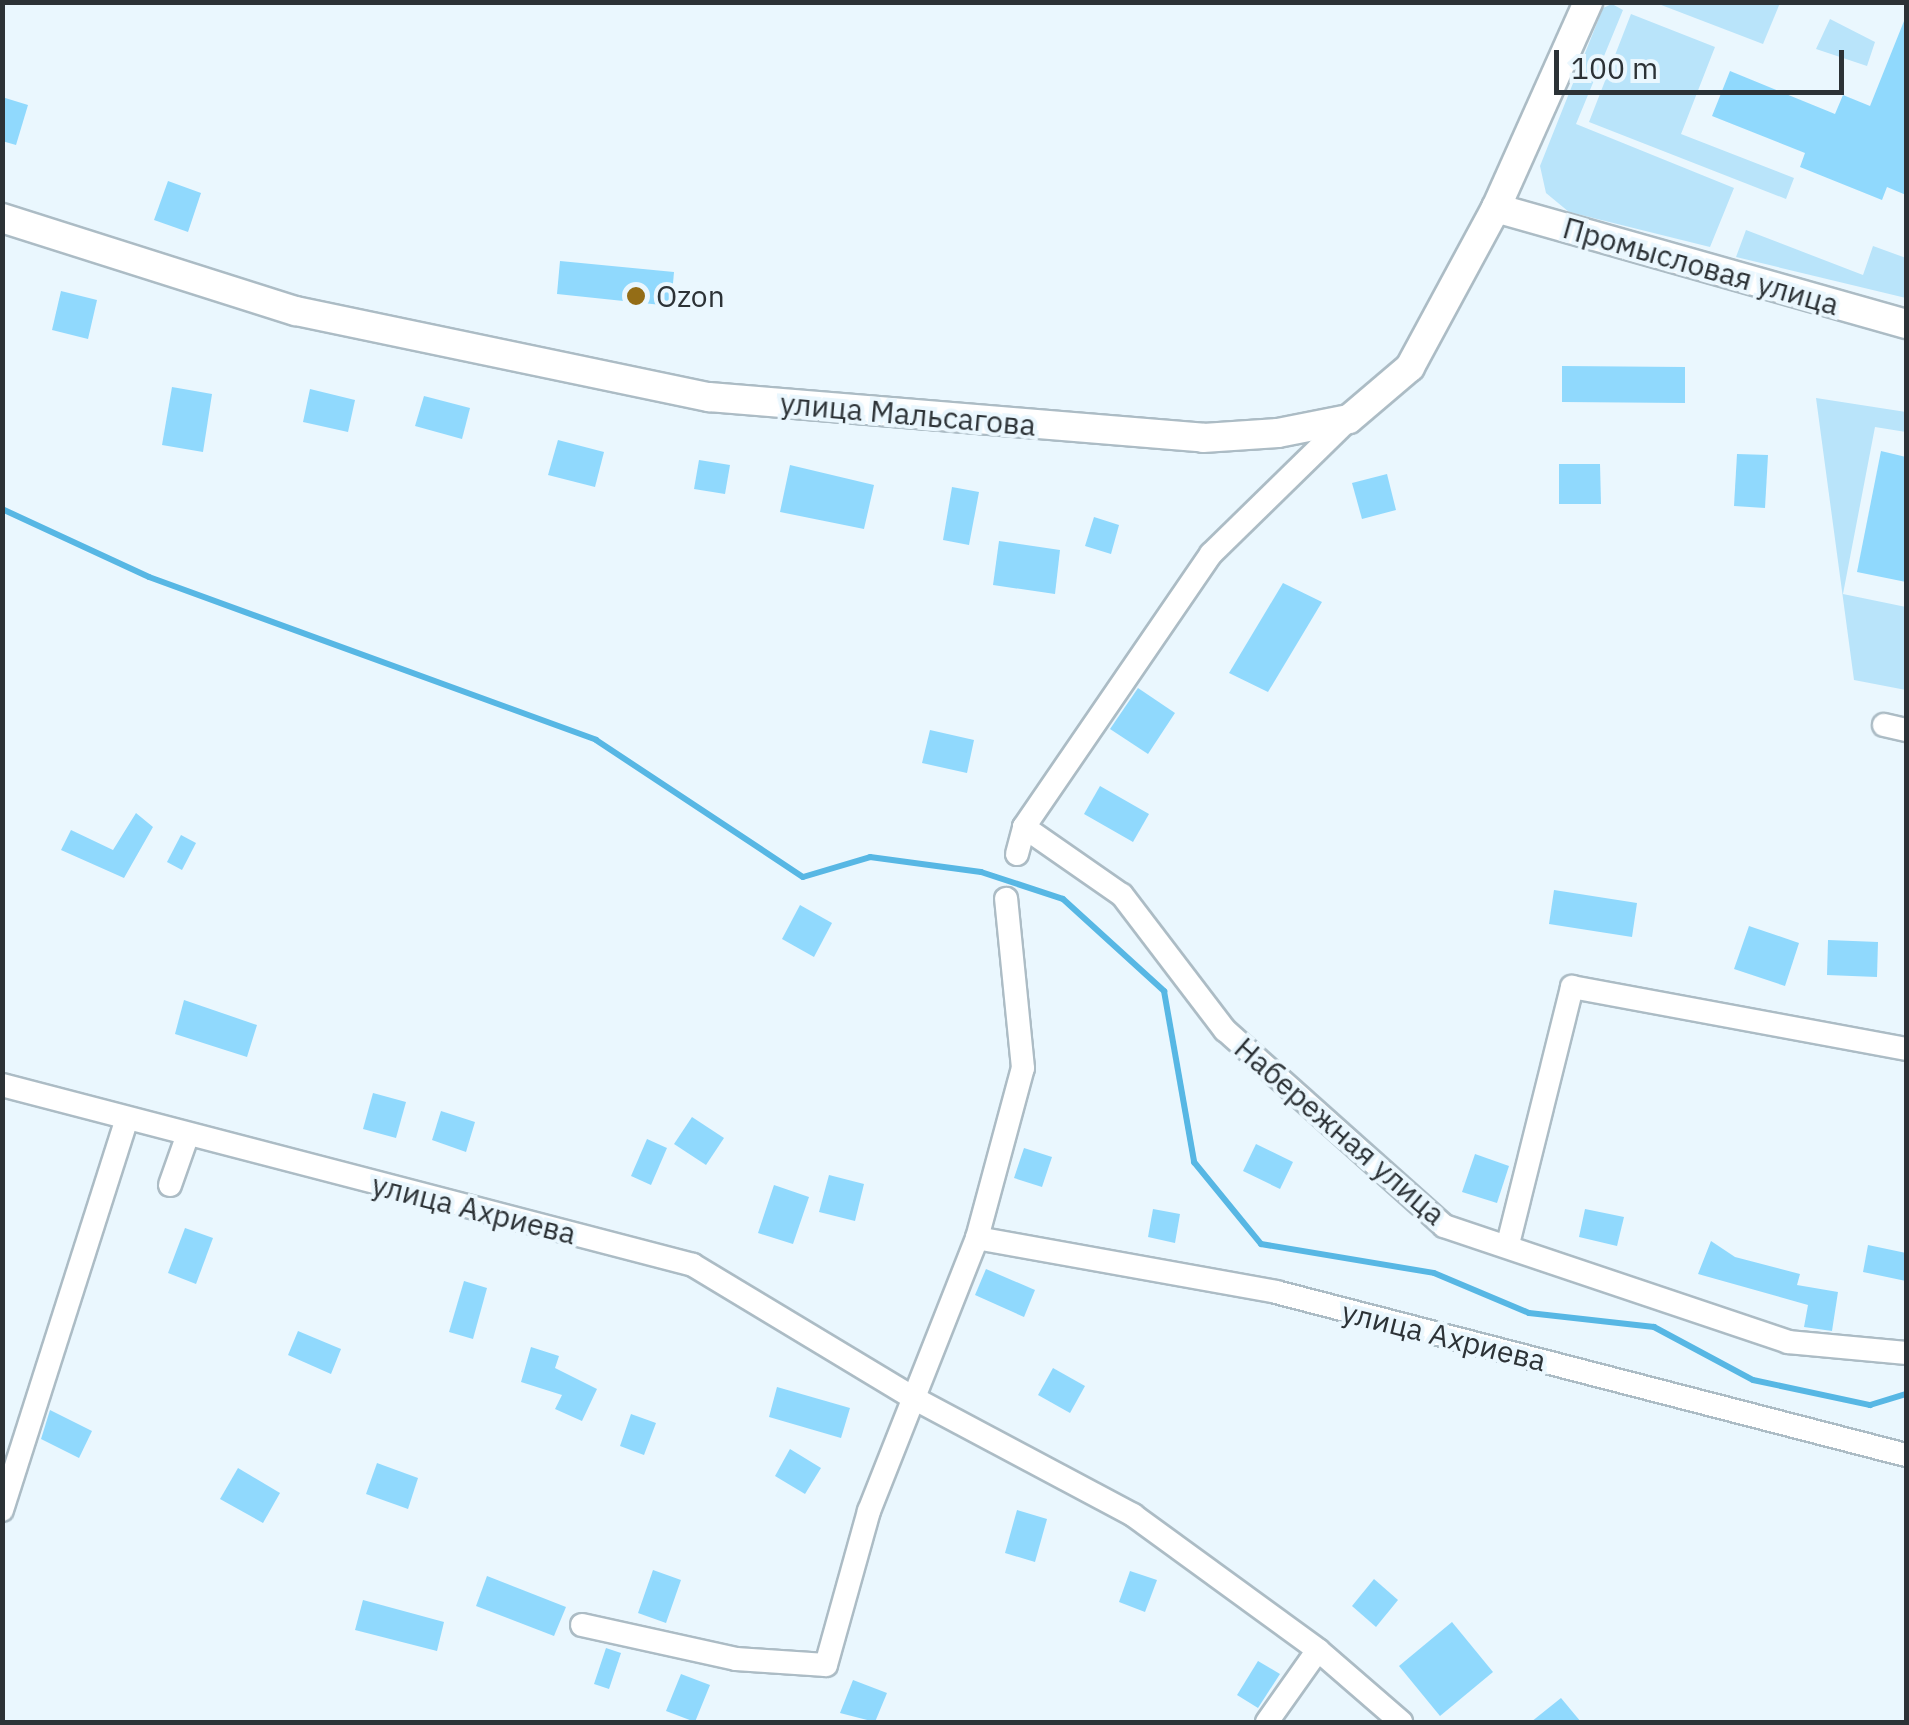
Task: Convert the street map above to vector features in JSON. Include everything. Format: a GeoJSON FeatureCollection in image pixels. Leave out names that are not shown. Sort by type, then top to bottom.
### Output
{"type":"FeatureCollection","features":[{"type":"Feature","properties":{"kind":"street"},"geometry":{"type":"LineString","coordinates":[[1018,854],[1024,827],[1211,554],[1350,419],[1410,367],[1496,208],[1588,2]]}},
{"type":"Feature","properties":{"kind":"street","name":"Промысловая улица"},"geometry":{"type":"LineString","coordinates":[[1496,208],[1906,324]]}},
{"type":"Feature","properties":{"kind":"street","name":"улица Мальсагова"},"geometry":{"type":"LineString","coordinates":[[2,218],[296,311],[708,396],[1203,438],[1350,419]]}},
{"type":"Feature","properties":{"kind":"street","name":"Набережная улица"},"geometry":{"type":"LineString","coordinates":[[1024,827],[1122,895],[1225,1030],[1444,1226],[1508,1244],[1788,1342],[1906,1353]]}},
{"type":"Feature","properties":{"kind":"street"},"geometry":{"type":"LineString","coordinates":[[582,1625],[736,1659],[826,1665],[869,1512],[918,1400],[977,1238],[1024,1068],[1006,899]]}},
{"type":"Feature","properties":{"kind":"street"},"geometry":{"type":"LineString","coordinates":[[1508,1244],[1572,988],[1906,1049]]}},
{"type":"Feature","properties":{"kind":"street","name":"улица Ахриева"},"geometry":{"type":"LineString","coordinates":[[2,1086],[693,1265],[918,1400],[1133,1516],[1318,1650],[1401,1722]]}},
{"type":"Feature","properties":{"kind":"street"},"geometry":{"type":"LineString","coordinates":[[2,1510],[126,1120]]}},
{"type":"Feature","properties":{"kind":"street"},"geometry":{"type":"LineString","coordinates":[[170,1185],[187,1136]]}},
{"type":"Feature","properties":{"kind":"street","name":"улица Ахриева"},"geometry":{"type":"LineString","coordinates":[[977,1238],[1276,1292],[1906,1455]]}},
{"type":"Feature","properties":{"kind":"street"},"geometry":{"type":"LineString","coordinates":[[1268,1722],[1318,1650]]}},
{"type":"Feature","properties":{"kind":"shaded area"},"geometry":{"type":"Polygon","coordinates":[[[1656,3],[1780,3],[1763,44],[1656,3]]]}},
{"type":"Feature","properties":{"kind":"shaded area"},"geometry":{"type":"Polygon","coordinates":[[[1612,4],[1623,10],[1576,124],[1734,188],[1710,247],[1569,212],[1546,193],[1540,166],[1603,8],[1612,4]]]}},
{"type":"Feature","properties":{"kind":"shaded area"},"geometry":{"type":"Polygon","coordinates":[[[1631,14],[1715,47],[1681,134],[1794,178],[1786,199],[1589,122],[1631,14]]]}},
{"type":"Feature","properties":{"kind":"shaded area"},"geometry":{"type":"Polygon","coordinates":[[[1830,19],[1875,42],[1867,66],[1816,49],[1830,19]]]}},
{"type":"Feature","properties":{"kind":"shaded area"},"geometry":{"type":"Polygon","coordinates":[[[1746,230],[1863,275],[1873,246],[1906,258],[1906,298],[1736,257],[1746,230]]]}},
{"type":"Feature","properties":{"kind":"shaded area"},"geometry":{"type":"Polygon","coordinates":[[[1816,398],[1906,412],[1906,432],[1875,427],[1843,594],[1906,607],[1906,690],[1854,680],[1816,398]]]}},
{"type":"Feature","properties":{"kind":"building"},"geometry":{"type":"Polygon","coordinates":[[[1906,16],[1906,195],[1887,187],[1882,200],[1800,167],[1805,153],[1712,116],[1730,71],[1835,114],[1843,95],[1870,106],[1906,16]]]}},
{"type":"Feature","properties":{"kind":"building"},"geometry":{"type":"Polygon","coordinates":[[[2,97],[28,105],[16,145],[2,141],[2,97]]]}},
{"type":"Feature","properties":{"kind":"building"},"geometry":{"type":"Polygon","coordinates":[[[168,181],[201,193],[188,232],[154,220],[168,181]]]}},
{"type":"Feature","properties":{"kind":"building"},"geometry":{"type":"Polygon","coordinates":[[[560,261],[674,272],[671,306],[557,294],[560,261]]]}},
{"type":"Feature","properties":{"kind":"building"},"geometry":{"type":"Polygon","coordinates":[[[61,291],[97,300],[88,339],[52,330],[61,291]]]}},
{"type":"Feature","properties":{"kind":"building"},"geometry":{"type":"Polygon","coordinates":[[[1562,366],[1685,367],[1685,403],[1562,402],[1562,366]]]}},
{"type":"Feature","properties":{"kind":"building"},"geometry":{"type":"Polygon","coordinates":[[[172,387],[212,394],[203,452],[162,445],[172,387]]]}},
{"type":"Feature","properties":{"kind":"building"},"geometry":{"type":"Polygon","coordinates":[[[310,389],[355,400],[348,432],[303,422],[310,389]]]}},
{"type":"Feature","properties":{"kind":"building"},"geometry":{"type":"Polygon","coordinates":[[[424,396],[470,408],[462,439],[415,426],[424,396]]]}},
{"type":"Feature","properties":{"kind":"building"},"geometry":{"type":"Polygon","coordinates":[[[558,440],[604,452],[595,487],[548,475],[558,440]]]}},
{"type":"Feature","properties":{"kind":"building"},"geometry":{"type":"Polygon","coordinates":[[[1881,451],[1906,457],[1906,582],[1857,572],[1881,451]]]}},
{"type":"Feature","properties":{"kind":"building"},"geometry":{"type":"Polygon","coordinates":[[[1737,454],[1768,455],[1765,508],[1734,506],[1737,454]]]}},
{"type":"Feature","properties":{"kind":"building"},"geometry":{"type":"Polygon","coordinates":[[[699,460],[730,465],[725,494],[694,489],[699,460]]]}},
{"type":"Feature","properties":{"kind":"building"},"geometry":{"type":"Polygon","coordinates":[[[1559,464],[1600,464],[1601,504],[1559,504],[1559,464]]]}},
{"type":"Feature","properties":{"kind":"building"},"geometry":{"type":"Polygon","coordinates":[[[790,465],[874,485],[864,529],[780,512],[790,465]]]}},
{"type":"Feature","properties":{"kind":"building"},"geometry":{"type":"Polygon","coordinates":[[[1387,474],[1396,510],[1362,519],[1352,483],[1387,474]]]}},
{"type":"Feature","properties":{"kind":"building"},"geometry":{"type":"Polygon","coordinates":[[[952,487],[979,492],[969,545],[943,540],[952,487]]]}},
{"type":"Feature","properties":{"kind":"building"},"geometry":{"type":"Polygon","coordinates":[[[1094,517],[1119,525],[1111,554],[1085,546],[1094,517]]]}},
{"type":"Feature","properties":{"kind":"building"},"geometry":{"type":"Polygon","coordinates":[[[999,541],[1060,550],[1055,594],[993,585],[999,541]]]}},
{"type":"Feature","properties":{"kind":"building"},"geometry":{"type":"Polygon","coordinates":[[[1283,583],[1322,602],[1268,692],[1229,673],[1283,583]]]}},
{"type":"Feature","properties":{"kind":"building"},"geometry":{"type":"Polygon","coordinates":[[[1138,688],[1175,713],[1148,754],[1110,729],[1138,688]]]}},
{"type":"Feature","properties":{"kind":"building"},"geometry":{"type":"Polygon","coordinates":[[[930,730],[974,740],[967,773],[922,763],[930,730]]]}},
{"type":"Feature","properties":{"kind":"building"},"geometry":{"type":"Polygon","coordinates":[[[1100,786],[1149,814],[1133,842],[1084,814],[1100,786]]]}},
{"type":"Feature","properties":{"kind":"building"},"geometry":{"type":"Polygon","coordinates":[[[136,813],[153,827],[124,878],[61,850],[71,830],[113,850],[136,813]]]}},
{"type":"Feature","properties":{"kind":"building"},"geometry":{"type":"Polygon","coordinates":[[[181,835],[196,843],[182,870],[167,862],[181,835]]]}},
{"type":"Feature","properties":{"kind":"building"},"geometry":{"type":"Polygon","coordinates":[[[1554,890],[1637,903],[1632,937],[1549,924],[1554,890]]]}},
{"type":"Feature","properties":{"kind":"building"},"geometry":{"type":"Polygon","coordinates":[[[800,905],[832,923],[814,957],[782,939],[800,905]]]}},
{"type":"Feature","properties":{"kind":"building"},"geometry":{"type":"Polygon","coordinates":[[[1749,926],[1799,943],[1785,986],[1734,969],[1749,926]]]}},
{"type":"Feature","properties":{"kind":"building"},"geometry":{"type":"Polygon","coordinates":[[[1828,940],[1878,942],[1877,977],[1827,975],[1828,940]]]}},
{"type":"Feature","properties":{"kind":"building"},"geometry":{"type":"Polygon","coordinates":[[[184,1000],[257,1025],[247,1057],[175,1034],[184,1000]]]}},
{"type":"Feature","properties":{"kind":"building"},"geometry":{"type":"Polygon","coordinates":[[[373,1093],[406,1102],[396,1138],[363,1129],[373,1093]]]}},
{"type":"Feature","properties":{"kind":"building"},"geometry":{"type":"Polygon","coordinates":[[[441,1111],[475,1122],[466,1152],[432,1140],[441,1111]]]}},
{"type":"Feature","properties":{"kind":"building"},"geometry":{"type":"Polygon","coordinates":[[[692,1117],[724,1138],[706,1165],[674,1144],[692,1117]]]}},
{"type":"Feature","properties":{"kind":"building"},"geometry":{"type":"Polygon","coordinates":[[[647,1139],[667,1148],[651,1185],[631,1176],[647,1139]]]}},
{"type":"Feature","properties":{"kind":"building"},"geometry":{"type":"Polygon","coordinates":[[[1256,1144],[1293,1162],[1280,1189],[1243,1171],[1256,1144]]]}},
{"type":"Feature","properties":{"kind":"building"},"geometry":{"type":"Polygon","coordinates":[[[1024,1148],[1052,1157],[1042,1187],[1014,1178],[1024,1148]]]}},
{"type":"Feature","properties":{"kind":"building"},"geometry":{"type":"Polygon","coordinates":[[[1475,1154],[1509,1166],[1497,1203],[1462,1192],[1475,1154]]]}},
{"type":"Feature","properties":{"kind":"building"},"geometry":{"type":"Polygon","coordinates":[[[829,1175],[864,1184],[855,1221],[819,1212],[829,1175]]]}},
{"type":"Feature","properties":{"kind":"building"},"geometry":{"type":"Polygon","coordinates":[[[774,1185],[809,1197],[793,1244],[758,1233],[774,1185]]]}},
{"type":"Feature","properties":{"kind":"building"},"geometry":{"type":"Polygon","coordinates":[[[1153,1209],[1180,1214],[1175,1243],[1148,1237],[1153,1209]]]}},
{"type":"Feature","properties":{"kind":"building"},"geometry":{"type":"Polygon","coordinates":[[[1585,1209],[1624,1217],[1617,1246],[1579,1237],[1585,1209]]]}},
{"type":"Feature","properties":{"kind":"building"},"geometry":{"type":"Polygon","coordinates":[[[185,1228],[213,1238],[196,1284],[168,1273],[185,1228]]]}},
{"type":"Feature","properties":{"kind":"building"},"geometry":{"type":"Polygon","coordinates":[[[1711,1241],[1735,1257],[1800,1274],[1797,1285],[1838,1292],[1832,1331],[1804,1327],[1808,1305],[1698,1274],[1711,1241]]]}},
{"type":"Feature","properties":{"kind":"building"},"geometry":{"type":"Polygon","coordinates":[[[1868,1245],[1906,1253],[1906,1281],[1863,1272],[1868,1245]]]}},
{"type":"Feature","properties":{"kind":"building"},"geometry":{"type":"Polygon","coordinates":[[[986,1269],[1035,1290],[1024,1317],[975,1295],[986,1269]]]}},
{"type":"Feature","properties":{"kind":"building"},"geometry":{"type":"Polygon","coordinates":[[[464,1281],[487,1288],[473,1339],[449,1332],[464,1281]]]}},
{"type":"Feature","properties":{"kind":"building"},"geometry":{"type":"Polygon","coordinates":[[[298,1331],[341,1349],[331,1374],[288,1355],[298,1331]]]}},
{"type":"Feature","properties":{"kind":"building"},"geometry":{"type":"Polygon","coordinates":[[[531,1347],[559,1356],[555,1368],[597,1389],[582,1421],[555,1409],[562,1395],[521,1382],[531,1347]]]}},
{"type":"Feature","properties":{"kind":"building"},"geometry":{"type":"Polygon","coordinates":[[[1053,1368],[1085,1386],[1070,1413],[1038,1395],[1053,1368]]]}},
{"type":"Feature","properties":{"kind":"building"},"geometry":{"type":"Polygon","coordinates":[[[777,1387],[850,1408],[841,1438],[769,1417],[777,1387]]]}},
{"type":"Feature","properties":{"kind":"building"},"geometry":{"type":"Polygon","coordinates":[[[50,1410],[92,1431],[79,1458],[41,1439],[50,1410]]]}},
{"type":"Feature","properties":{"kind":"building"},"geometry":{"type":"Polygon","coordinates":[[[631,1414],[656,1423],[644,1455],[620,1446],[631,1414]]]}},
{"type":"Feature","properties":{"kind":"building"},"geometry":{"type":"Polygon","coordinates":[[[790,1449],[821,1468],[805,1494],[775,1476],[790,1449]]]}},
{"type":"Feature","properties":{"kind":"building"},"geometry":{"type":"Polygon","coordinates":[[[377,1463],[418,1478],[408,1509],[366,1494],[377,1463]]]}},
{"type":"Feature","properties":{"kind":"building"},"geometry":{"type":"Polygon","coordinates":[[[238,1468],[280,1493],[263,1523],[220,1499],[238,1468]]]}},
{"type":"Feature","properties":{"kind":"building"},"geometry":{"type":"Polygon","coordinates":[[[1017,1510],[1047,1519],[1035,1562],[1005,1553],[1017,1510]]]}},
{"type":"Feature","properties":{"kind":"building"},"geometry":{"type":"Polygon","coordinates":[[[653,1570],[681,1580],[666,1623],[638,1613],[653,1570]]]}},
{"type":"Feature","properties":{"kind":"building"},"geometry":{"type":"Polygon","coordinates":[[[1130,1571],[1157,1580],[1145,1612],[1119,1602],[1130,1571]]]}},
{"type":"Feature","properties":{"kind":"building"},"geometry":{"type":"Polygon","coordinates":[[[487,1576],[566,1607],[554,1636],[476,1606],[487,1576]]]}},
{"type":"Feature","properties":{"kind":"building"},"geometry":{"type":"Polygon","coordinates":[[[1374,1579],[1398,1600],[1376,1627],[1352,1606],[1374,1579]]]}},
{"type":"Feature","properties":{"kind":"building"},"geometry":{"type":"Polygon","coordinates":[[[363,1600],[444,1622],[437,1651],[355,1630],[363,1600]]]}},
{"type":"Feature","properties":{"kind":"building"},"geometry":{"type":"Polygon","coordinates":[[[1452,1622],[1493,1672],[1440,1716],[1399,1666],[1452,1622]]]}},
{"type":"Feature","properties":{"kind":"building"},"geometry":{"type":"Polygon","coordinates":[[[606,1648],[621,1653],[609,1689],[594,1684],[606,1648]]]}},
{"type":"Feature","properties":{"kind":"building"},"geometry":{"type":"Polygon","coordinates":[[[1258,1661],[1280,1674],[1258,1708],[1237,1695],[1258,1661]]]}},
{"type":"Feature","properties":{"kind":"building"},"geometry":{"type":"Polygon","coordinates":[[[681,1674],[710,1685],[695,1722],[666,1711],[681,1674]]]}},
{"type":"Feature","properties":{"kind":"building"},"geometry":{"type":"Polygon","coordinates":[[[853,1680],[887,1693],[875,1722],[840,1713],[853,1680]]]}},
{"type":"Feature","properties":{"kind":"building"},"geometry":{"type":"Polygon","coordinates":[[[1561,1698],[1581,1722],[1531,1722],[1561,1698]]]}},
{"type":"Feature","properties":{"kind":"waterway"},"geometry":{"type":"LineString","coordinates":[[2,509],[149,577],[596,740],[803,877],[870,857],[981,872],[1063,899],[1164,991],[1194,1162],[1261,1244],[1434,1273],[1529,1313],[1654,1327],[1753,1380],[1870,1405],[1906,1394]]}},
{"type":"Feature","properties":{"kind":"place","name":"Ozon"},"geometry":{"type":"Point","coordinates":[636,296]}}]}
